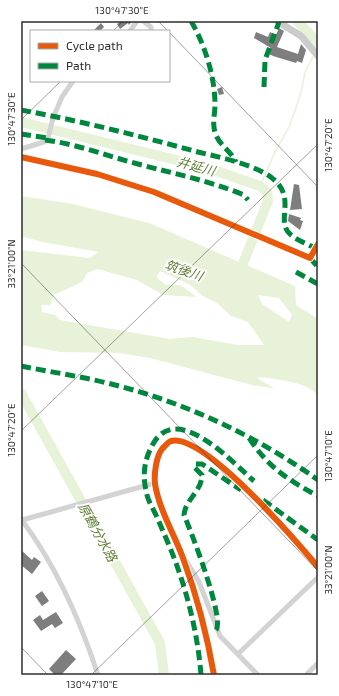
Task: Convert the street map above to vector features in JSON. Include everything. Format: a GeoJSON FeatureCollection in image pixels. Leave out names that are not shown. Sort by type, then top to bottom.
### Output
{"type":"FeatureCollection","features":[{"type":"Feature","properties":{"kind":"main road"},"geometry":{"type":"LineString","coordinates":[[276,21],[301,36],[318,56]]}},
{"type":"Feature","properties":{"kind":"street"},"geometry":{"type":"LineString","coordinates":[[131,30],[137,21]]}},
{"type":"Feature","properties":{"kind":"street"},"geometry":{"type":"LineString","coordinates":[[143,21],[151,27],[151,30]]}},
{"type":"Feature","properties":{"kind":"street"},"geometry":{"type":"LineString","coordinates":[[21,148],[44,142],[48,138],[53,118],[62,98],[73,82]]}},
{"type":"Feature","properties":{"kind":"street"},"geometry":{"type":"LineString","coordinates":[[21,157],[97,174],[147,189],[267,238],[310,258],[318,244]]}},
{"type":"Feature","properties":{"kind":"street"},"geometry":{"type":"LineString","coordinates":[[214,675],[201,615],[183,556],[153,483],[158,460],[165,445],[170,441],[176,441],[195,446],[208,454],[253,496],[318,567]]}},
{"type":"Feature","properties":{"kind":"street"},"geometry":{"type":"LineString","coordinates":[[98,675],[85,635],[57,576],[23,519],[153,483]]}},
{"type":"Feature","properties":{"kind":"street"},"geometry":{"type":"LineString","coordinates":[[183,556],[199,582],[220,636],[258,675]]}},
{"type":"Feature","properties":{"kind":"street"},"geometry":{"type":"LineString","coordinates":[[238,654],[316,579]]}},
{"type":"Feature","properties":{"kind":"street"},"geometry":{"type":"LineString","coordinates":[[306,675],[317,664]]}},
{"type":"Feature","properties":{"kind":"water","name":"筑後川"},"geometry":{"type":"Polygon","coordinates":[[[21,196],[73,204],[149,223],[295,286],[296,305],[318,319],[318,396],[308,387],[282,380],[259,377],[258,379],[274,388],[256,386],[150,358],[119,353],[60,352],[21,345],[21,250],[89,258],[99,252],[42,242],[21,236],[21,196]],[[97,269],[87,273],[82,282],[54,295],[50,305],[41,305],[42,312],[55,315],[60,320],[170,339],[192,337],[238,345],[264,345],[248,322],[231,316],[217,303],[203,296],[189,284],[160,271],[156,277],[166,285],[180,285],[197,297],[163,295],[137,280],[97,269]],[[258,295],[262,304],[289,322],[292,315],[279,298],[258,295]]]}},
{"type":"Feature","properties":{"kind":"building"},"geometry":{"type":"Polygon","coordinates":[[[121,21],[132,21],[129,25],[128,23],[120,29],[117,24],[121,21]]]}},
{"type":"Feature","properties":{"kind":"building"},"geometry":{"type":"Polygon","coordinates":[[[101,23],[104,27],[101,30],[94,30],[101,23]]]}},
{"type":"Feature","properties":{"kind":"building"},"geometry":{"type":"Polygon","coordinates":[[[279,28],[284,31],[277,47],[298,54],[301,44],[306,50],[302,63],[297,61],[296,63],[269,54],[271,48],[254,38],[256,32],[268,37],[270,32],[276,35],[279,28]]]}},
{"type":"Feature","properties":{"kind":"building"},"geometry":{"type":"Polygon","coordinates":[[[222,87],[224,94],[219,95],[217,89],[222,87]]]}},
{"type":"Feature","properties":{"kind":"building"},"geometry":{"type":"Polygon","coordinates":[[[294,184],[299,185],[302,209],[290,210],[294,184]]]}},
{"type":"Feature","properties":{"kind":"building"},"geometry":{"type":"Polygon","coordinates":[[[289,214],[301,218],[300,220],[303,221],[300,230],[288,221],[289,214]]]}},
{"type":"Feature","properties":{"kind":"building"},"geometry":{"type":"Polygon","coordinates":[[[21,550],[32,560],[34,557],[41,562],[32,574],[21,565],[21,550]]]}},
{"type":"Feature","properties":{"kind":"building"},"geometry":{"type":"Polygon","coordinates":[[[42,591],[49,601],[42,606],[35,596],[42,591]]]}},
{"type":"Feature","properties":{"kind":"building"},"geometry":{"type":"Polygon","coordinates":[[[56,612],[63,623],[55,628],[52,624],[41,631],[33,620],[40,615],[43,620],[56,612]]]}},
{"type":"Feature","properties":{"kind":"building"},"geometry":{"type":"Polygon","coordinates":[[[66,650],[76,659],[61,675],[55,675],[49,669],[66,650]]]}},
{"type":"Feature","properties":{"kind":"waterway"},"geometry":{"type":"LineString","coordinates":[[297,21],[318,43]]}},
{"type":"Feature","properties":{"kind":"waterway"},"geometry":{"type":"LineString","coordinates":[[260,186],[274,154],[290,125],[301,93],[305,72],[314,55]]}},
{"type":"Feature","properties":{"kind":"waterway","name":"井延川"},"geometry":{"type":"LineString","coordinates":[[21,122],[205,167],[260,186],[267,192],[268,201],[238,276]]}},
{"type":"Feature","properties":{"kind":"waterway","name":"原鶴分水路"},"geometry":{"type":"LineString","coordinates":[[21,393],[160,643],[164,675]]}},
{"type":"Feature","properties":{"kind":"marked path"},"geometry":{"type":"LineString","coordinates":[[191,21],[201,40],[211,72],[215,94],[215,133],[220,142],[236,162]]}},
{"type":"Feature","properties":{"kind":"marked path"},"geometry":{"type":"LineString","coordinates":[[264,87],[265,60],[279,22]]}},
{"type":"Feature","properties":{"kind":"marked path"},"geometry":{"type":"LineString","coordinates":[[21,110],[132,135],[226,159],[257,169],[272,178],[280,186],[284,194],[286,230],[293,237],[315,248]]}},
{"type":"Feature","properties":{"kind":"marked path"},"geometry":{"type":"LineString","coordinates":[[21,134],[48,138]]}},
{"type":"Feature","properties":{"kind":"marked path"},"geometry":{"type":"LineString","coordinates":[[45,140],[80,147],[126,161],[204,181],[244,195],[248,200]]}},
{"type":"Feature","properties":{"kind":"marked path"},"geometry":{"type":"LineString","coordinates":[[310,258],[318,267]]}},
{"type":"Feature","properties":{"kind":"marked path"},"geometry":{"type":"LineString","coordinates":[[296,272],[318,284]]}},
{"type":"Feature","properties":{"kind":"marked path"},"geometry":{"type":"LineString","coordinates":[[21,366],[86,378],[135,390],[163,399],[217,421],[243,434],[269,448],[318,480]]}},
{"type":"Feature","properties":{"kind":"marked path"},"geometry":{"type":"LineString","coordinates":[[201,675],[195,632],[185,590],[174,557],[147,493],[144,478],[146,460],[153,444],[163,433],[176,429],[190,432],[205,440],[219,450],[254,481]]}},
{"type":"Feature","properties":{"kind":"marked path"},"geometry":{"type":"LineString","coordinates":[[249,438],[256,448],[279,472],[318,496]]}},
{"type":"Feature","properties":{"kind":"marked path"},"geometry":{"type":"LineString","coordinates":[[216,630],[216,610],[212,593],[200,556],[184,515],[187,505],[197,491],[201,481],[202,475],[195,468],[195,464],[202,464],[241,490]]}},
{"type":"Feature","properties":{"kind":"marked path"},"geometry":{"type":"LineString","coordinates":[[263,500],[318,540]]}},
{"type":"Feature","properties":{"kind":"cycle path"},"geometry":{"type":"LineString","coordinates":[[21,157],[97,174],[154,192],[310,258],[318,244]]}},
{"type":"Feature","properties":{"kind":"cycle path"},"geometry":{"type":"LineString","coordinates":[[214,675],[205,630],[193,587],[183,558],[163,512],[155,484],[158,456],[165,445],[171,441],[186,443],[205,454],[249,492],[271,514],[318,567]]}}]}
